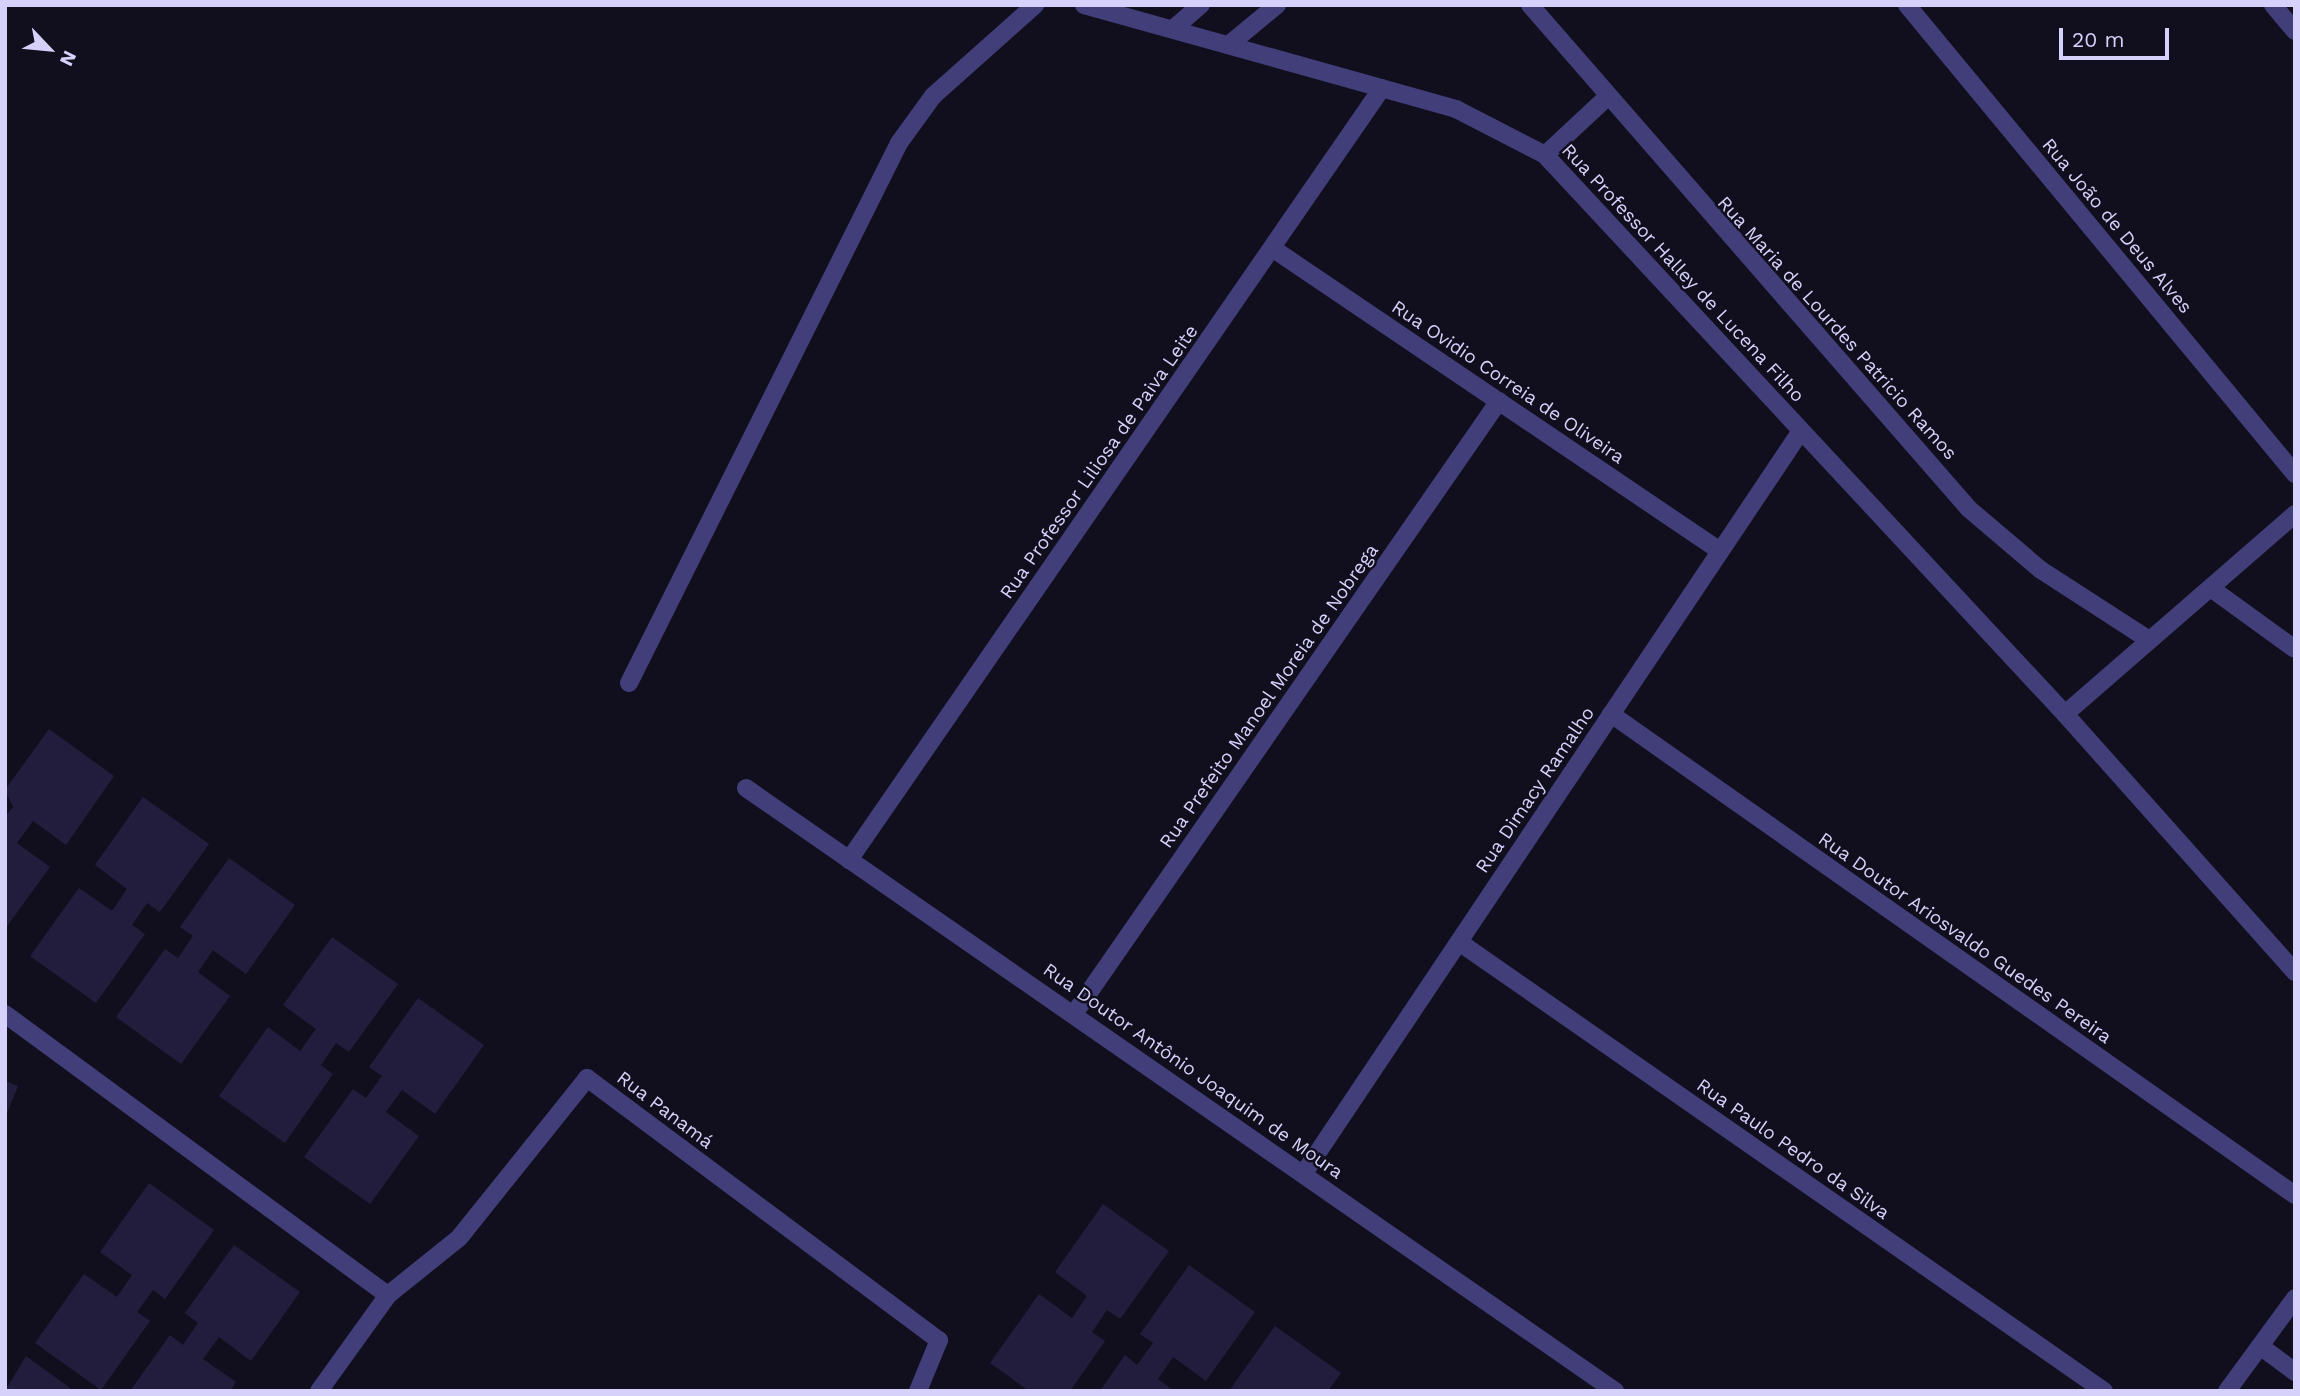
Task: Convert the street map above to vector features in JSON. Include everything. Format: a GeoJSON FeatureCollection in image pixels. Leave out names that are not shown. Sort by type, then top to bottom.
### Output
{"type":"FeatureCollection","features":[{"type":"Feature","properties":{"kind":"street"},"geometry":{"type":"LineString","coordinates":[[629,683],[899,143],[933,96],[1035,5]]}},
{"type":"Feature","properties":{"kind":"street","name":"Rua Professor Halley de Lucena Filho"},"geometry":{"type":"LineString","coordinates":[[1084,5],[1231,43],[1456,108],[1545,155],[2066,714],[2295,972]]}},
{"type":"Feature","properties":{"kind":"street"},"geometry":{"type":"LineString","coordinates":[[1174,29],[1201,5]]}},
{"type":"Feature","properties":{"kind":"street"},"geometry":{"type":"LineString","coordinates":[[1231,43],[1277,5]]}},
{"type":"Feature","properties":{"kind":"street","name":"Rua Maria de Lourdes Patricio Ramos"},"geometry":{"type":"LineString","coordinates":[[1530,5],[1605,99],[1969,509],[2041,570],[2149,639]]}},
{"type":"Feature","properties":{"kind":"street","name":"Rua João de Deus Alves"},"geometry":{"type":"LineString","coordinates":[[1908,5],[2295,474]]}},
{"type":"Feature","properties":{"kind":"street"},"geometry":{"type":"LineString","coordinates":[[2273,5],[2295,31]]}},
{"type":"Feature","properties":{"kind":"street","name":"Rua Professor Liliosa de Paiva Leite"},"geometry":{"type":"LineString","coordinates":[[849,860],[1382,88]]}},
{"type":"Feature","properties":{"kind":"street"},"geometry":{"type":"LineString","coordinates":[[1545,155],[1605,99]]}},
{"type":"Feature","properties":{"kind":"street","name":"Rua Ovidio Correia de Oliveira"},"geometry":{"type":"LineString","coordinates":[[1272,248],[1720,551]]}},
{"type":"Feature","properties":{"kind":"street","name":"Rua Prefeito Manoel Moreia de Nobrega"},"geometry":{"type":"LineString","coordinates":[[1074,1014],[1499,401]]}},
{"type":"Feature","properties":{"kind":"street","name":"Rua Dimacy Ramalho"},"geometry":{"type":"LineString","coordinates":[[1304,1173],[1801,431]]}},
{"type":"Feature","properties":{"kind":"street"},"geometry":{"type":"LineString","coordinates":[[2066,714],[2149,639],[2212,589],[2295,513]]}},
{"type":"Feature","properties":{"kind":"street"},"geometry":{"type":"LineString","coordinates":[[2212,589],[2295,649]]}},
{"type":"Feature","properties":{"kind":"street","name":"Rua Doutor Ariosvaldo Guedes Pereira"},"geometry":{"type":"LineString","coordinates":[[1611,714],[2295,1195]]}},
{"type":"Feature","properties":{"kind":"street","name":"Rua Doutor Antônio Joaquim de Moura"},"geometry":{"type":"LineString","coordinates":[[746,788],[1615,1391]]}},
{"type":"Feature","properties":{"kind":"street","name":"Rua Paulo Pedro da Silva"},"geometry":{"type":"LineString","coordinates":[[1459,942],[2104,1391]]}},
{"type":"Feature","properties":{"kind":"street"},"geometry":{"type":"LineString","coordinates":[[5,1014],[388,1295]]}},
{"type":"Feature","properties":{"kind":"street","name":"Rua Panamá"},"geometry":{"type":"LineString","coordinates":[[319,1391],[388,1295],[460,1238],[587,1078],[939,1340],[918,1391]]}},
{"type":"Feature","properties":{"kind":"street"},"geometry":{"type":"LineString","coordinates":[[2227,1391],[2295,1298]]}},
{"type":"Feature","properties":{"kind":"street"},"geometry":{"type":"LineString","coordinates":[[2260,1346],[2295,1372]]}},
{"type":"Feature","properties":{"kind":"building"},"geometry":{"type":"Polygon","coordinates":[[[49,729],[114,776],[66,845],[33,821],[17,843],[50,867],[5,929],[5,817],[13,807],[5,790],[49,729]]]}},
{"type":"Feature","properties":{"kind":"building"},"geometry":{"type":"Polygon","coordinates":[[[143,797],[209,844],[160,912],[147,903],[132,925],[145,934],[96,1003],[30,956],[79,888],[112,911],[127,889],[95,865],[143,797]]]}},
{"type":"Feature","properties":{"kind":"building"},"geometry":{"type":"Polygon","coordinates":[[[229,858],[295,905],[246,974],[213,950],[198,972],[230,996],[181,1064],[116,1017],[165,949],[178,958],[193,936],[180,927],[229,858]]]}},
{"type":"Feature","properties":{"kind":"building"},"geometry":{"type":"Polygon","coordinates":[[[332,937],[398,984],[349,1052],[336,1043],[321,1065],[333,1074],[285,1143],[219,1096],[268,1027],[300,1051],[316,1029],[283,1005],[332,937]]]}},
{"type":"Feature","properties":{"kind":"building"},"geometry":{"type":"Polygon","coordinates":[[[418,998],[484,1045],[435,1114],[402,1090],[386,1112],[419,1136],[370,1204],[304,1157],[353,1089],[366,1098],[382,1076],[369,1067],[418,998]]]}},
{"type":"Feature","properties":{"kind":"building"},"geometry":{"type":"Polygon","coordinates":[[[5,1081],[18,1086],[5,1118],[5,1081]]]}},
{"type":"Feature","properties":{"kind":"building"},"geometry":{"type":"Polygon","coordinates":[[[149,1183],[214,1230],[165,1299],[153,1290],[137,1312],[150,1321],[101,1390],[35,1343],[84,1274],[117,1297],[132,1275],[100,1252],[149,1183]]]}},
{"type":"Feature","properties":{"kind":"building"},"geometry":{"type":"Polygon","coordinates":[[[1103,1204],[1169,1251],[1120,1319],[1107,1310],[1092,1332],[1105,1341],[1070,1391],[1029,1391],[990,1363],[1039,1294],[1072,1318],[1087,1296],[1055,1272],[1103,1204]]]}},
{"type":"Feature","properties":{"kind":"building"},"geometry":{"type":"Polygon","coordinates":[[[234,1245],[300,1292],[251,1361],[219,1337],[203,1359],[236,1382],[230,1391],[130,1391],[170,1335],[183,1345],[198,1323],[185,1313],[234,1245]]]}},
{"type":"Feature","properties":{"kind":"building"},"geometry":{"type":"Polygon","coordinates":[[[1189,1265],[1255,1312],[1206,1381],[1173,1357],[1158,1379],[1174,1391],[1100,1391],[1125,1355],[1137,1365],[1153,1343],[1140,1334],[1189,1265]]]}},
{"type":"Feature","properties":{"kind":"building"},"geometry":{"type":"Polygon","coordinates":[[[1275,1326],[1341,1373],[1328,1391],[1229,1391],[1275,1326]]]}},
{"type":"Feature","properties":{"kind":"building"},"geometry":{"type":"Polygon","coordinates":[[[26,1356],[74,1391],[5,1391],[26,1356]]]}}]}
